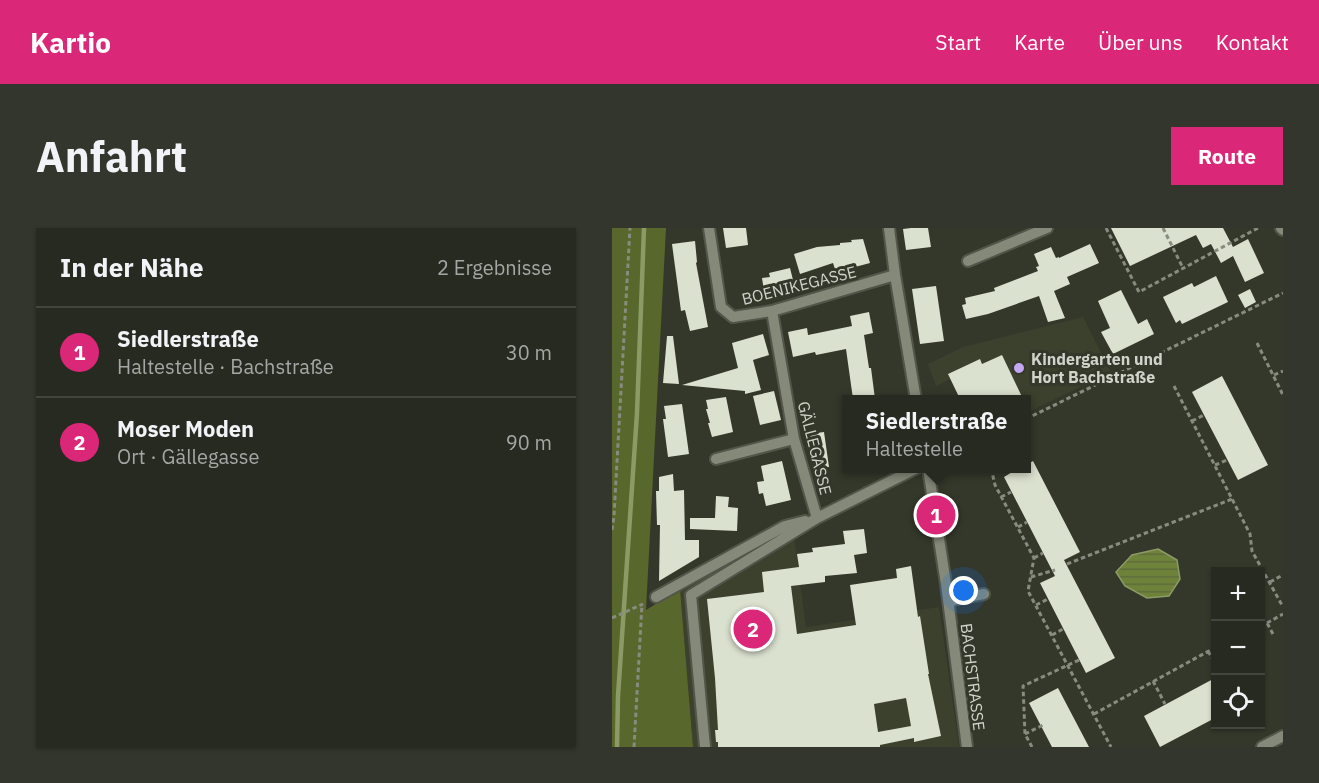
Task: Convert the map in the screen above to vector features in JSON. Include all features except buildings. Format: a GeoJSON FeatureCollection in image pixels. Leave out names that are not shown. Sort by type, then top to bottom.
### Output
{"type":"FeatureCollection","features":[{"type":"Feature","properties":{"kind":"street","name":"BOENIKEGASSE"},"geometry":{"type":"LineString","coordinates":[[709,228],[721,307],[733,317],[772,311],[895,275]]}},
{"type":"Feature","properties":{"kind":"street"},"geometry":{"type":"LineString","coordinates":[[889,228],[915,395]]}},
{"type":"Feature","properties":{"kind":"street"},"geometry":{"type":"LineString","coordinates":[[968,261],[1047,228]]}},
{"type":"Feature","properties":{"kind":"street","name":"GÄLLEGASSE"},"geometry":{"type":"LineString","coordinates":[[772,311],[794,439],[817,518],[907,473]]}},
{"type":"Feature","properties":{"kind":"street"},"geometry":{"type":"LineString","coordinates":[[716,459],[794,439]]}},
{"type":"Feature","properties":{"kind":"street","name":"BACHSTRASSE"},"geometry":{"type":"LineString","coordinates":[[929,473],[949,603],[967,747]]}},
{"type":"Feature","properties":{"kind":"street"},"geometry":{"type":"LineString","coordinates":[[656,597],[785,526],[817,518]]}},
{"type":"Feature","properties":{"kind":"street"},"geometry":{"type":"LineString","coordinates":[[705,747],[691,595],[817,518]]}},
{"type":"Feature","properties":{"kind":"street"},"geometry":{"type":"LineString","coordinates":[[949,603],[956,599],[984,594]]}},
{"type":"Feature","properties":{"kind":"street"},"geometry":{"type":"LineString","coordinates":[[1262,747],[1283,736]]}},
{"type":"Feature","properties":{"kind":"path"},"geometry":{"type":"LineString","coordinates":[[612,530],[630,228]]}},
{"type":"Feature","properties":{"kind":"path"},"geometry":{"type":"LineString","coordinates":[[1106,228],[1139,292],[1258,228]]}},
{"type":"Feature","properties":{"kind":"path"},"geometry":{"type":"LineString","coordinates":[[1162,228],[1183,268]]}},
{"type":"Feature","properties":{"kind":"path"},"geometry":{"type":"LineString","coordinates":[[1031,417],[1283,293]]}},
{"type":"Feature","properties":{"kind":"path"},"geometry":{"type":"LineString","coordinates":[[1257,343],[1283,395]]}},
{"type":"Feature","properties":{"kind":"path"},"geometry":{"type":"LineString","coordinates":[[1273,375],[1283,370]]}},
{"type":"Feature","properties":{"kind":"path"},"geometry":{"type":"LineString","coordinates":[[1174,386],[1250,534],[1252,551],[1283,607]]}},
{"type":"Feature","properties":{"kind":"path"},"geometry":{"type":"LineString","coordinates":[[1192,422],[1204,415]]}},
{"type":"Feature","properties":{"kind":"path"},"geometry":{"type":"LineString","coordinates":[[1215,466],[1227,460]]}},
{"type":"Feature","properties":{"kind":"path"},"geometry":{"type":"LineString","coordinates":[[992,473],[995,485],[1034,558],[1028,591],[1111,747]]}},
{"type":"Feature","properties":{"kind":"path"},"geometry":{"type":"LineString","coordinates":[[1001,497],[1011,492]]}},
{"type":"Feature","properties":{"kind":"path"},"geometry":{"type":"LineString","coordinates":[[1067,564],[1232,499]]}},
{"type":"Feature","properties":{"kind":"path"},"geometry":{"type":"LineString","coordinates":[[1017,527],[1027,522]]}},
{"type":"Feature","properties":{"kind":"path"},"geometry":{"type":"LineString","coordinates":[[1034,558],[1043,553]]}},
{"type":"Feature","properties":{"kind":"path"},"geometry":{"type":"LineString","coordinates":[[1030,577],[1055,570]]}},
{"type":"Feature","properties":{"kind":"path"},"geometry":{"type":"LineString","coordinates":[[1270,582],[1281,576]]}},
{"type":"Feature","properties":{"kind":"path"},"geometry":{"type":"LineString","coordinates":[[1036,606],[1048,599]]}},
{"type":"Feature","properties":{"kind":"path"},"geometry":{"type":"LineString","coordinates":[[612,618],[642,604],[634,747]]}},
{"type":"Feature","properties":{"kind":"path"},"geometry":{"type":"LineString","coordinates":[[1273,634],[1267,623],[1283,614]]}},
{"type":"Feature","properties":{"kind":"path"},"geometry":{"type":"LineString","coordinates":[[1052,635],[1063,629]]}},
{"type":"Feature","properties":{"kind":"path"},"geometry":{"type":"LineString","coordinates":[[1094,714],[1211,649]]}},
{"type":"Feature","properties":{"kind":"path"},"geometry":{"type":"LineString","coordinates":[[1208,651],[1211,657]]}},
{"type":"Feature","properties":{"kind":"path"},"geometry":{"type":"LineString","coordinates":[[1032,747],[1025,734],[1023,686],[1080,660]]}},
{"type":"Feature","properties":{"kind":"path"},"geometry":{"type":"LineString","coordinates":[[1153,681],[1166,705]]}},
{"type":"Feature","properties":{"kind":"path"},"geometry":{"type":"LineString","coordinates":[[1025,734],[1043,725]]}},
{"type":"Feature","properties":{"kind":"shaded area"},"geometry":{"type":"Polygon","coordinates":[[[612,228],[666,228],[646,610],[680,589],[693,747],[612,747],[612,228]]]}},
{"type":"Feature","properties":{"kind":"shaded area","name":"Kindergarten und Hort Bachstraße"},"geometry":{"type":"Polygon","coordinates":[[[1083,317],[1111,372],[1031,411],[1031,395],[958,395],[950,379],[936,386],[928,364],[963,347],[1083,317]]]}},
{"type":"Feature","properties":{"kind":"shaded area"},"geometry":{"type":"Polygon","coordinates":[[[794,536],[806,627],[939,607],[959,747],[693,747],[680,589],[794,536]]]}},
{"type":"Feature","properties":{"kind":"shaded area"},"geometry":{"type":"Polygon","coordinates":[[[1158,549],[1177,560],[1180,579],[1169,596],[1147,598],[1125,586],[1116,572],[1132,555],[1158,549]]]}},
{"type":"Feature","properties":{"kind":"waterway"},"geometry":{"type":"LineString","coordinates":[[617,747],[618,696],[637,413],[644,228]]}},
{"type":"Feature","properties":{"kind":"place","name":"Kindergarten und Hort Bachstraße"},"geometry":{"type":"Point","coordinates":[1019,368]}},
{"type":"Feature","properties":{"kind":"place","name":"Siedlerstraße"},"geometry":{"type":"Point","coordinates":[936,515]}},
{"type":"Feature","properties":{"kind":"place","name":"Moser Moden"},"geometry":{"type":"Point","coordinates":[753,629]}}]}
